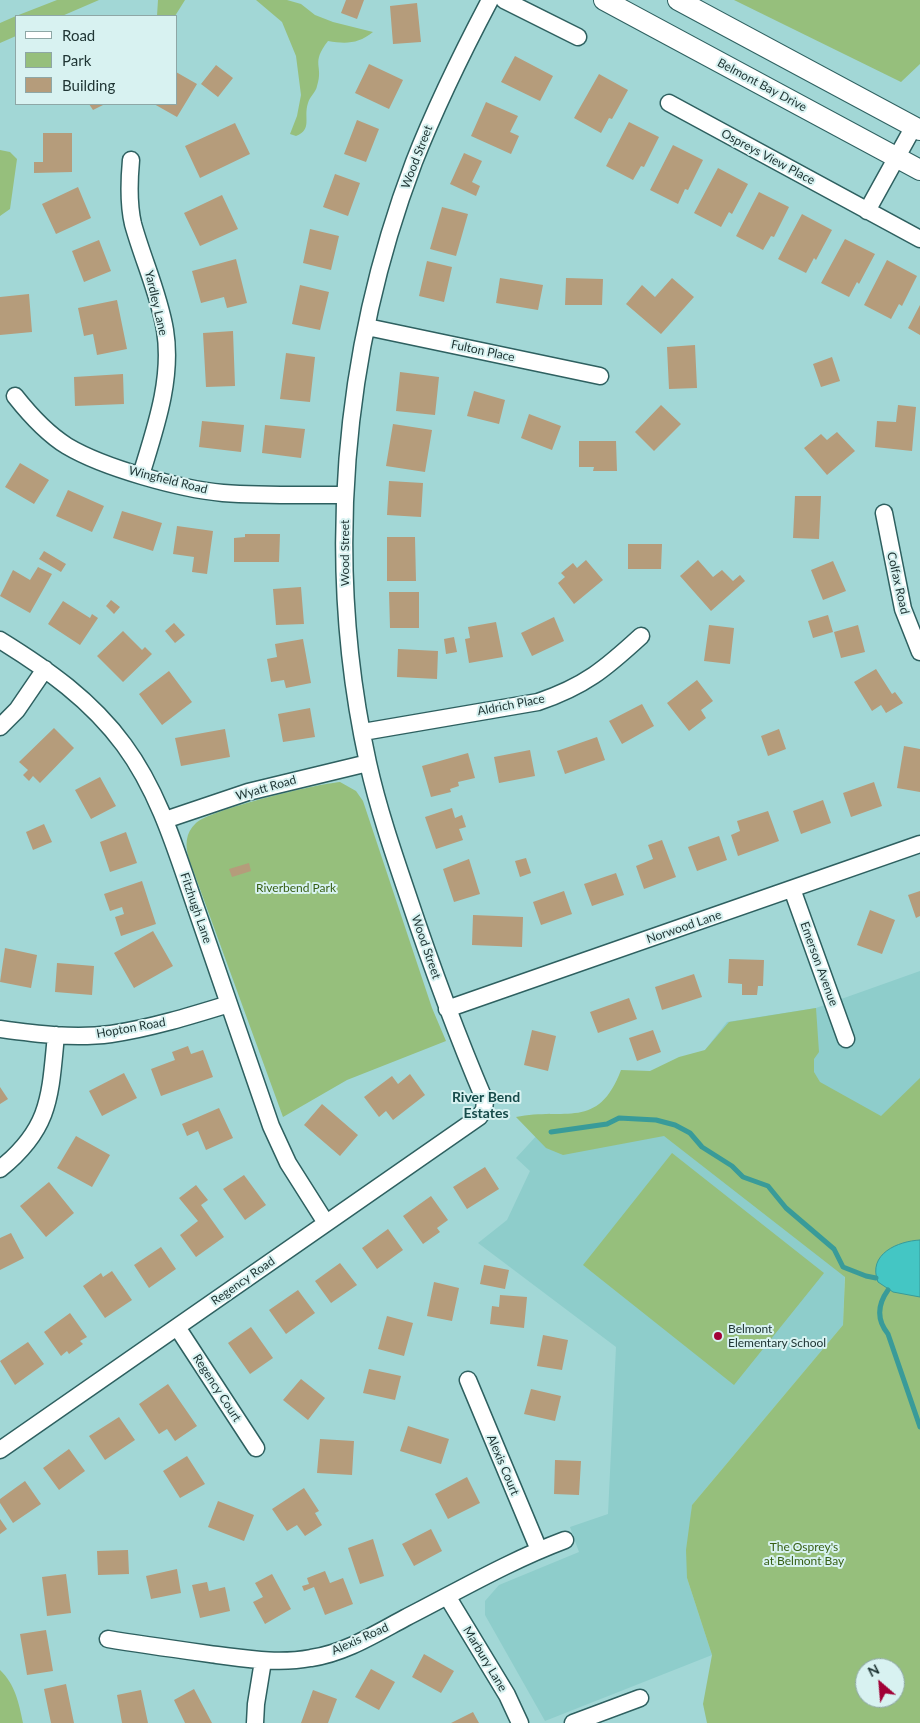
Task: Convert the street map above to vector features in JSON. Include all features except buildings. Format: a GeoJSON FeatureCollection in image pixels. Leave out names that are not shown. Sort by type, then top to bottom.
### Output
{"type":"FeatureCollection","features":[{"type":"Feature","properties":{"kind":"street","name":"Wood Street"},"geometry":{"type":"LineString","coordinates":[[484,1110],[485,1101],[447,1009],[388,837],[368,763],[347,620],[344,579],[345,495],[353,403],[367,327],[388,241],[414,162],[437,106],[490,0]]}},
{"type":"Feature","properties":{"kind":"street"},"geometry":{"type":"LineString","coordinates":[[504,0],[578,37]]}},
{"type":"Feature","properties":{"kind":"street","name":"Belmont Bay Drive"},"geometry":{"type":"LineString","coordinates":[[604,0],[920,170]]}},
{"type":"Feature","properties":{"kind":"street"},"geometry":{"type":"LineString","coordinates":[[678,0],[917,128],[897,157],[867,211]]}},
{"type":"Feature","properties":{"kind":"street","name":"Ospreys View Place"},"geometry":{"type":"LineString","coordinates":[[669,103],[920,239]]}},
{"type":"Feature","properties":{"kind":"street","name":"Yardley Lane"},"geometry":{"type":"LineString","coordinates":[[131,160],[129,187],[133,224],[148,266],[165,331],[165,373],[160,415],[142,475]]}},
{"type":"Feature","properties":{"kind":"street","name":"Fulton Place"},"geometry":{"type":"LineString","coordinates":[[367,327],[600,376]]}},
{"type":"Feature","properties":{"kind":"street","name":"Wingfield Road"},"geometry":{"type":"LineString","coordinates":[[15,396],[36,421],[68,446],[86,455],[142,475],[222,493],[345,495]]}},
{"type":"Feature","properties":{"kind":"street","name":"Colfax Road"},"geometry":{"type":"LineString","coordinates":[[884,513],[903,609],[920,652]]}},
{"type":"Feature","properties":{"kind":"street","name":"Aldrich Place"},"geometry":{"type":"LineString","coordinates":[[362,732],[538,702],[564,693],[603,671],[641,636]]}},
{"type":"Feature","properties":{"kind":"street","name":"Fitzhugh Lane"},"geometry":{"type":"LineString","coordinates":[[0,640],[45,669],[77,694],[113,730],[141,771],[165,820],[279,1144],[306,1193],[326,1223]]}},
{"type":"Feature","properties":{"kind":"street"},"geometry":{"type":"LineString","coordinates":[[0,727],[17,710],[45,669]]}},
{"type":"Feature","properties":{"kind":"street","name":"Wyatt Road"},"geometry":{"type":"LineString","coordinates":[[165,820],[248,792],[368,763]]}},
{"type":"Feature","properties":{"kind":"street","name":"Norwood Lane"},"geometry":{"type":"LineString","coordinates":[[447,1009],[920,844]]}},
{"type":"Feature","properties":{"kind":"street","name":"Emerson Avenue"},"geometry":{"type":"LineString","coordinates":[[792,889],[846,1039]]}},
{"type":"Feature","properties":{"kind":"street","name":"Hopton Road"},"geometry":{"type":"LineString","coordinates":[[0,1029],[56,1035],[110,1034],[169,1022],[229,1004]]}},
{"type":"Feature","properties":{"kind":"street"},"geometry":{"type":"LineString","coordinates":[[0,1169],[26,1146],[39,1124],[51,1087],[56,1035]]}},
{"type":"Feature","properties":{"kind":"street","name":"Regency Road"},"geometry":{"type":"LineString","coordinates":[[0,1450],[480,1117],[484,1110]]}},
{"type":"Feature","properties":{"kind":"street","name":"Regency Court"},"geometry":{"type":"LineString","coordinates":[[177,1327],[256,1448]]}},
{"type":"Feature","properties":{"kind":"street","name":"Alexis Court"},"geometry":{"type":"LineString","coordinates":[[468,1380],[538,1550]]}},
{"type":"Feature","properties":{"kind":"street","name":"Alexis Road"},"geometry":{"type":"LineString","coordinates":[[108,1639],[157,1648],[263,1661],[312,1658],[339,1651],[538,1550],[565,1540]]}},
{"type":"Feature","properties":{"kind":"street","name":"Marbury Lane"},"geometry":{"type":"LineString","coordinates":[[447,1596],[507,1695],[520,1723]]}},
{"type":"Feature","properties":{"kind":"street"},"geometry":{"type":"LineString","coordinates":[[256,1723],[256,1704],[263,1661]]}},
{"type":"Feature","properties":{"kind":"street"},"geometry":{"type":"LineString","coordinates":[[573,1723],[640,1698]]}},
{"type":"Feature","properties":{"kind":"shaded area","name":"Belmont Elementary School"},"geometry":{"type":"Polygon","coordinates":[[[920,971],[920,1184],[846,1243],[843,1325],[692,1505],[687,1578],[712,1655],[545,1721],[485,1615],[485,1601],[499,1585],[579,1552],[570,1527],[608,1514],[616,1347],[478,1243],[507,1220],[530,1171],[516,1158],[539,1133],[667,1098],[727,1022],[816,1008],[920,971]]]}},
{"type":"Feature","properties":{"kind":"green space"},"geometry":{"type":"Polygon","coordinates":[[[57,0],[99,0],[64,15],[19,15],[57,0]]]}},
{"type":"Feature","properties":{"kind":"green space"},"geometry":{"type":"Polygon","coordinates":[[[158,0],[185,0],[176,15],[157,15],[158,0]]]}},
{"type":"Feature","properties":{"kind":"green space"},"geometry":{"type":"Polygon","coordinates":[[[256,0],[287,0],[301,4],[315,15],[333,22],[373,32],[362,39],[352,42],[328,41],[318,60],[319,79],[308,103],[306,126],[296,136],[290,134],[297,116],[301,95],[296,56],[282,22],[256,0]]]}},
{"type":"Feature","properties":{"kind":"green space"},"geometry":{"type":"Polygon","coordinates":[[[734,0],[920,0],[920,64],[901,82],[734,0]]]}},
{"type":"Feature","properties":{"kind":"green space"},"geometry":{"type":"Polygon","coordinates":[[[15,16],[15,36],[0,43],[0,23],[15,16]]]}},
{"type":"Feature","properties":{"kind":"green space"},"geometry":{"type":"Polygon","coordinates":[[[0,150],[10,152],[17,159],[10,209],[0,216],[0,150]]]}},
{"type":"Feature","properties":{"kind":"green space","name":"Riverbend Park"},"geometry":{"type":"Polygon","coordinates":[[[340,782],[356,791],[363,801],[432,1008],[446,1041],[347,1080],[283,1117],[189,859],[187,840],[192,827],[206,817],[242,804],[288,792],[340,782]]]}},
{"type":"Feature","properties":{"kind":"green space","name":"The Osprey's at Belmont Bay"},"geometry":{"type":"Polygon","coordinates":[[[816,1008],[819,1052],[814,1059],[814,1072],[820,1082],[881,1116],[920,1078],[920,1723],[707,1723],[703,1704],[712,1655],[687,1578],[686,1550],[692,1505],[843,1325],[845,1277],[664,1136],[563,1155],[546,1148],[516,1117],[578,1113],[591,1109],[602,1102],[612,1089],[621,1070],[650,1071],[679,1057],[705,1050],[729,1022],[816,1008]]]}},
{"type":"Feature","properties":{"kind":"green space"},"geometry":{"type":"Polygon","coordinates":[[[672,1153],[824,1273],[734,1385],[583,1265],[672,1153]]]}},
{"type":"Feature","properties":{"kind":"green space"},"geometry":{"type":"Polygon","coordinates":[[[0,1670],[13,1688],[23,1723],[0,1723],[0,1670]]]}},
{"type":"Feature","properties":{"kind":"water"},"geometry":{"type":"Polygon","coordinates":[[[920,1240],[920,1297],[893,1292],[878,1282],[877,1264],[887,1251],[903,1243],[920,1240]]]}},
{"type":"Feature","properties":{"kind":"waterway"},"geometry":{"type":"LineString","coordinates":[[551,1132],[607,1124],[619,1118],[656,1120],[675,1125],[690,1133],[702,1147],[732,1166],[743,1177],[768,1186],[786,1208],[834,1249],[843,1267],[876,1278]]}},
{"type":"Feature","properties":{"kind":"waterway"},"geometry":{"type":"LineString","coordinates":[[888,1290],[880,1306],[880,1317],[888,1334],[920,1427]]}},
{"type":"Feature","properties":{"kind":"place","name":"Belmont Elementary School"},"geometry":{"type":"Point","coordinates":[718,1336]}},
{"type":"Feature","properties":{"kind":"district","name":"River Bend Estates"},"geometry":{"type":"Point","coordinates":[486,1106]}}]}
